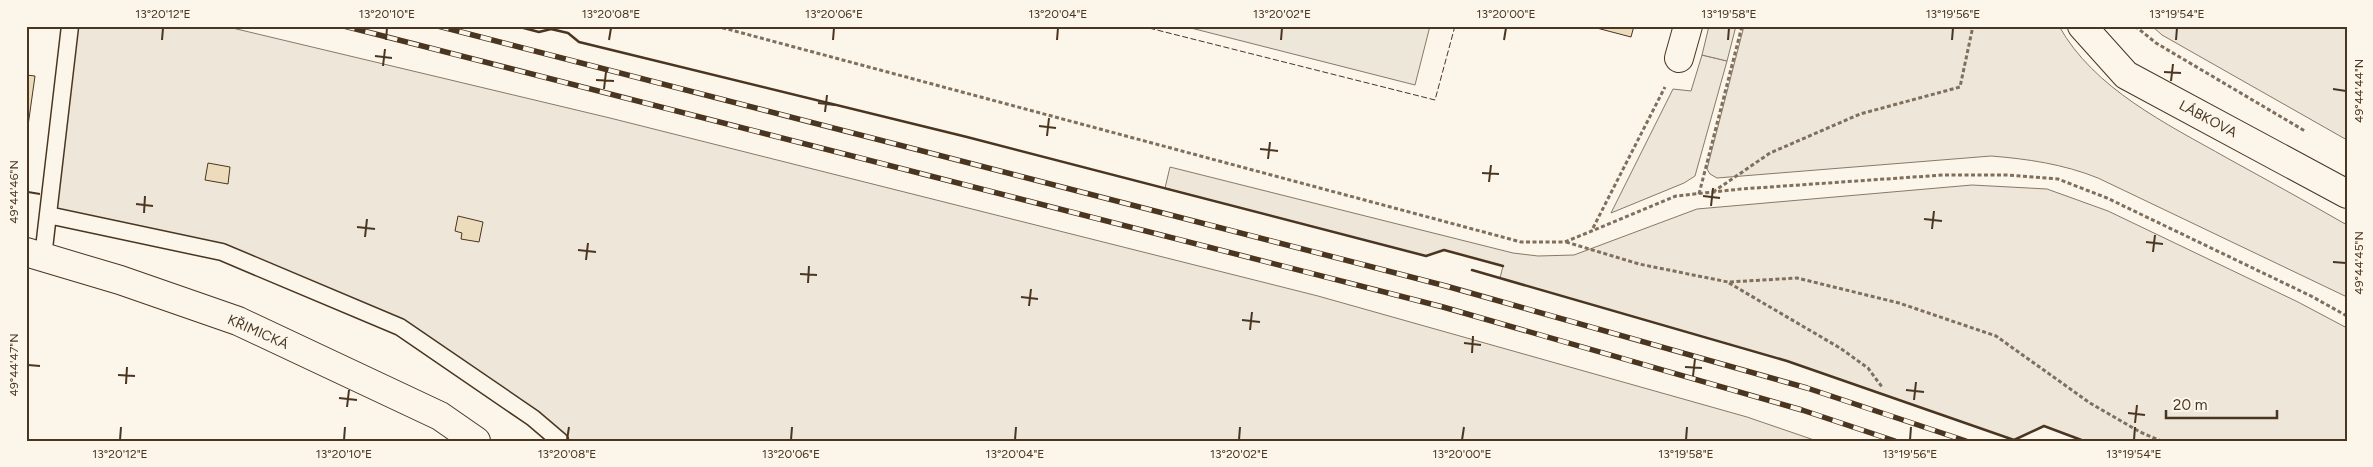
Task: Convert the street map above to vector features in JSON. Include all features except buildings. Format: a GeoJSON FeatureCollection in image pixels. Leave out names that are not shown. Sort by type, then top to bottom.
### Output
{"type":"FeatureCollection","features":[{"type":"Feature","properties":{"kind":"main road"},"geometry":{"type":"LineString","coordinates":[[1679,58],[1688,26]]}},
{"type":"Feature","properties":{"kind":"main road","name":"LÁBKOVA"},"geometry":{"type":"LineString","coordinates":[[2082,26],[2126,75],[2347,194]]}},
{"type":"Feature","properties":{"kind":"main road","name":"KŘIMICKÁ"},"geometry":{"type":"LineString","coordinates":[[35,255],[120,280],[238,321],[440,416],[476,441]]}},
{"type":"Feature","properties":{"kind":"lane"},"geometry":{"type":"LineString","coordinates":[[35,255],[48,215],[60,62],[70,26]]}},
{"type":"Feature","properties":{"kind":"lane"},"geometry":{"type":"LineString","coordinates":[[48,215],[222,252],[400,327],[533,418],[560,441]]}},
{"type":"Feature","properties":{"kind":"path"},"geometry":{"type":"LineString","coordinates":[[716,26],[1439,222],[1521,242],[1565,242],[1638,264],[1728,282],[1796,278],[1899,303],[1996,336],[2090,403],[2140,432],[2161,441]]}},
{"type":"Feature","properties":{"kind":"path"},"geometry":{"type":"LineString","coordinates":[[1699,194],[1742,26]]}},
{"type":"Feature","properties":{"kind":"path"},"geometry":{"type":"LineString","coordinates":[[1710,193],[1770,153],[1860,114],[1960,87],[1973,26]]}},
{"type":"Feature","properties":{"kind":"path"},"geometry":{"type":"LineString","coordinates":[[2136,26],[2156,43],[2314,136]]}},
{"type":"Feature","properties":{"kind":"path"},"geometry":{"type":"LineString","coordinates":[[1593,229],[1679,58]]}},
{"type":"Feature","properties":{"kind":"path"},"geometry":{"type":"LineString","coordinates":[[1565,242],[1676,196],[1742,188],[1943,175],[2007,175],[2058,179],[2107,198],[2311,296],[2347,316]]}},
{"type":"Feature","properties":{"kind":"path"},"geometry":{"type":"LineString","coordinates":[[1728,282],[1840,348],[1868,368],[1882,387]]}},
{"type":"Feature","properties":{"kind":"shaded area"},"geometry":{"type":"Polygon","coordinates":[[[70,26],[224,26],[610,118],[1318,296],[1747,417],[1817,441],[560,441],[400,327],[222,252],[48,215],[70,26]]]}},
{"type":"Feature","properties":{"kind":"shaded area"},"geometry":{"type":"Polygon","coordinates":[[[1183,26],[1430,26],[1415,85],[1183,26]]]}},
{"type":"Feature","properties":{"kind":"shaded area"},"geometry":{"type":"Polygon","coordinates":[[[1709,26],[1736,26],[1727,61],[1702,55],[1709,26]]]}},
{"type":"Feature","properties":{"kind":"shaded area"},"geometry":{"type":"Polygon","coordinates":[[[1744,26],[2059,26],[2074,48],[2092,68],[2134,103],[2180,132],[2347,225],[2347,297],[2098,178],[2072,169],[2045,163],[1991,156],[1717,178],[1710,174],[1707,169],[1744,26]]]}},
{"type":"Feature","properties":{"kind":"shaded area"},"geometry":{"type":"Polygon","coordinates":[[[2152,26],[2347,26],[2347,140],[2162,35],[2152,26]]]}},
{"type":"Feature","properties":{"kind":"shaded area"},"geometry":{"type":"Polygon","coordinates":[[[1702,55],[1727,61],[1695,176],[1684,183],[1611,213],[1673,89],[1691,91],[1702,55]]]}},
{"type":"Feature","properties":{"kind":"shaded area"},"geometry":{"type":"Polygon","coordinates":[[[1170,167],[1513,253],[1538,256],[1574,255],[1697,209],[1972,185],[2047,189],[2108,211],[2298,302],[2347,328],[2347,441],[2084,441],[2044,426],[2014,440],[1787,361],[1500,278],[1503,266],[1444,250],[1426,256],[1165,188],[1170,167]]]}},
{"type":"Feature","properties":{"kind":"railway"},"geometry":{"type":"LineString","coordinates":[[344,26],[1443,307],[1802,410],[1895,441]]}},
{"type":"Feature","properties":{"kind":"railway"},"geometry":{"type":"LineString","coordinates":[[438,26],[1446,286],[1807,388],[1966,441]]}},
{"type":"Feature","properties":{"kind":"fence"},"geometry":{"type":"LineString","coordinates":[[1141,26],[1435,100],[1455,26]]}},
{"type":"Feature","properties":{"kind":"wall"},"geometry":{"type":"LineString","coordinates":[[516,26],[539,32],[551,29],[568,33],[579,42],[967,137],[1426,256],[1444,250],[1503,266]]}},
{"type":"Feature","properties":{"kind":"wall"},"geometry":{"type":"LineString","coordinates":[[1472,270],[1787,361],[2014,440],[2044,426],[2084,441]]}}]}
